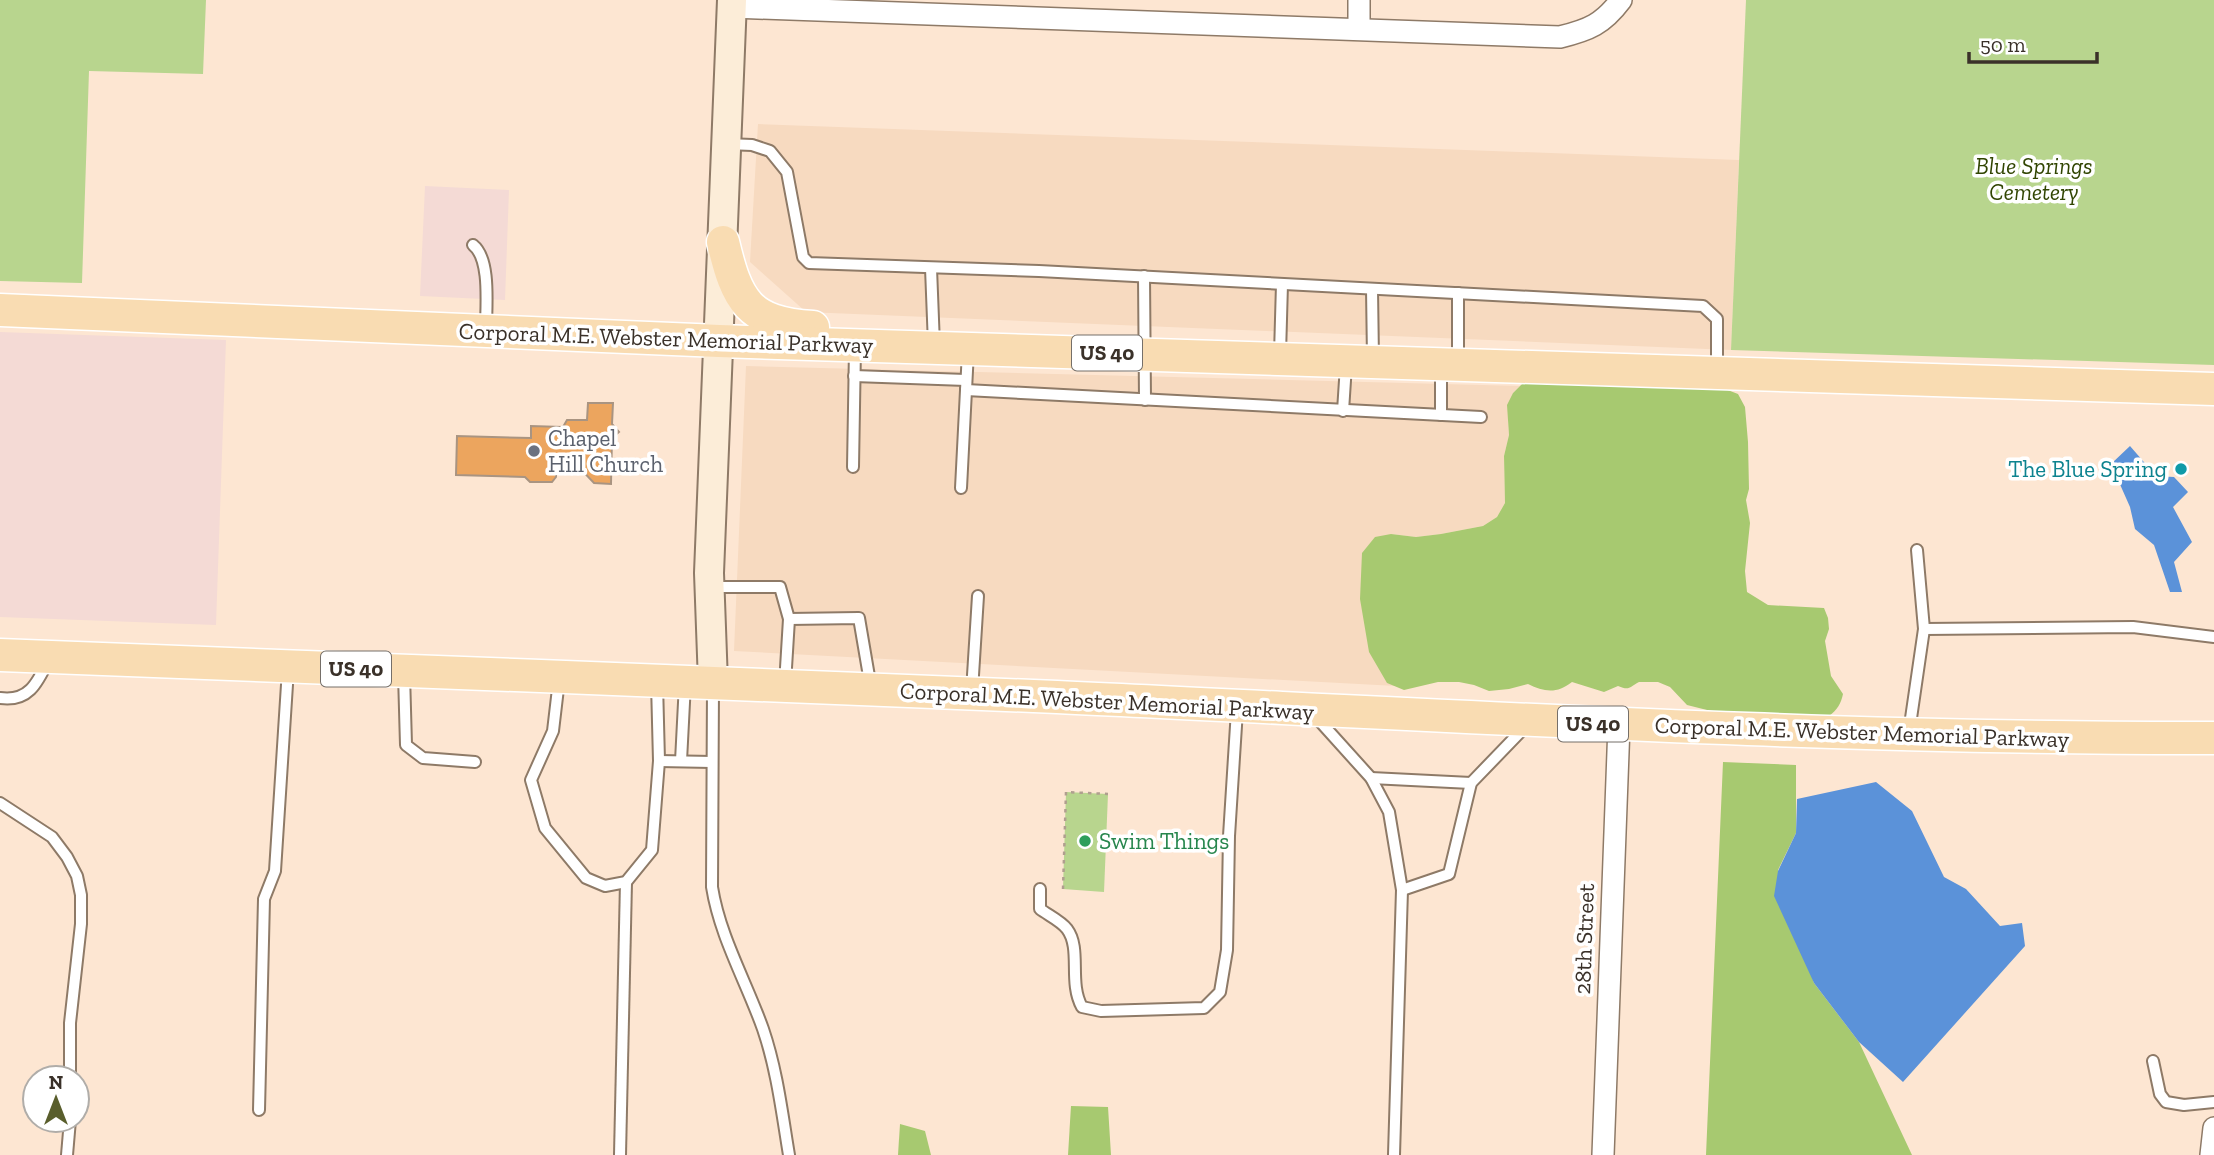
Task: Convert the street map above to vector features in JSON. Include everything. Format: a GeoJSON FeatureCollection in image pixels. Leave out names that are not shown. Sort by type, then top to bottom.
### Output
{"type":"FeatureCollection","features":[{"type":"Feature","properties":{"kind":"main road"},"geometry":{"type":"LineString","coordinates":[[685,682],[709,586],[732,4]]}},
{"type":"Feature","properties":{"kind":"main road"},"geometry":{"type":"LineString","coordinates":[[723,242],[731,276],[741,296],[754,311],[766,319],[780,324],[859,329],[904,336],[934,348]]}},
{"type":"Feature","properties":{"kind":"main road","name":"Corporal M.E. Webster Memorial Parkway"},"geometry":{"type":"LineString","coordinates":[[0,310],[719,341],[855,361],[934,348],[967,373],[1145,355],[2214,389]]}},
{"type":"Feature","properties":{"kind":"main road","name":"Corporal M.E. Webster Memorial Parkway"},"geometry":{"type":"LineString","coordinates":[[0,654],[972,694],[1619,725],[1909,735],[2214,738]]}},
{"type":"Feature","properties":{"kind":"street"},"geometry":{"type":"LineString","coordinates":[[1359,0],[1359,29]]}},
{"type":"Feature","properties":{"kind":"street"},"geometry":{"type":"LineString","coordinates":[[732,4],[1113,10],[1359,29],[1560,37],[1586,31],[1608,17],[1621,0]]}},
{"type":"Feature","properties":{"kind":"street","name":"28th Street"},"geometry":{"type":"LineString","coordinates":[[1603,1155],[1619,725]]}},
{"type":"Feature","properties":{"kind":"street"},"geometry":{"type":"LineString","coordinates":[[2211,1155],[2214,1128]]}},
{"type":"Feature","properties":{"kind":"lane"},"geometry":{"type":"LineString","coordinates":[[727,144],[752,145],[770,151],[787,172],[803,257],[809,263],[1144,276],[1703,306],[1717,319],[1716,373]]}},
{"type":"Feature","properties":{"kind":"lane"},"geometry":{"type":"LineString","coordinates":[[472,245],[483,262],[486,331]]}},
{"type":"Feature","properties":{"kind":"lane"},"geometry":{"type":"LineString","coordinates":[[931,268],[934,348]]}},
{"type":"Feature","properties":{"kind":"lane"},"geometry":{"type":"LineString","coordinates":[[1144,276],[1145,400]]}},
{"type":"Feature","properties":{"kind":"lane"},"geometry":{"type":"LineString","coordinates":[[1280,359],[1282,284]]}},
{"type":"Feature","properties":{"kind":"lane"},"geometry":{"type":"LineString","coordinates":[[1343,411],[1359,361],[1372,289]]}},
{"type":"Feature","properties":{"kind":"lane"},"geometry":{"type":"LineString","coordinates":[[1441,415],[1458,293]]}},
{"type":"Feature","properties":{"kind":"lane"},"geometry":{"type":"LineString","coordinates":[[853,467],[855,361],[967,373],[1145,400],[1481,417]]}},
{"type":"Feature","properties":{"kind":"lane"},"geometry":{"type":"LineString","coordinates":[[961,488],[967,373]]}},
{"type":"Feature","properties":{"kind":"lane"},"geometry":{"type":"LineString","coordinates":[[1909,735],[1924,629],[1917,550]]}},
{"type":"Feature","properties":{"kind":"lane"},"geometry":{"type":"LineString","coordinates":[[709,586],[780,587],[789,619],[785,686]]}},
{"type":"Feature","properties":{"kind":"lane"},"geometry":{"type":"LineString","coordinates":[[972,694],[978,596]]}},
{"type":"Feature","properties":{"kind":"lane"},"geometry":{"type":"LineString","coordinates":[[789,619],[859,618],[871,690]]}},
{"type":"Feature","properties":{"kind":"lane"},"geometry":{"type":"LineString","coordinates":[[1924,629],[2133,627],[2214,636]]}},
{"type":"Feature","properties":{"kind":"lane"},"geometry":{"type":"LineString","coordinates":[[0,698],[20,698],[30,692],[50,657]]}},
{"type":"Feature","properties":{"kind":"lane"},"geometry":{"type":"LineString","coordinates":[[259,1110],[264,898],[275,871],[288,666]]}},
{"type":"Feature","properties":{"kind":"lane"},"geometry":{"type":"LineString","coordinates":[[404,671],[406,745],[423,758],[475,762]]}},
{"type":"Feature","properties":{"kind":"lane"},"geometry":{"type":"LineString","coordinates":[[560,677],[553,731],[531,780],[545,828],[586,878],[605,886],[626,881],[652,850],[659,761],[685,682]]}},
{"type":"Feature","properties":{"kind":"lane"},"geometry":{"type":"LineString","coordinates":[[681,761],[685,682]]}},
{"type":"Feature","properties":{"kind":"lane"},"geometry":{"type":"LineString","coordinates":[[685,682],[712,762],[712,887],[716,915],[762,1026],[772,1059],[789,1155]]}},
{"type":"Feature","properties":{"kind":"lane"},"geometry":{"type":"LineString","coordinates":[[1040,889],[1040,909],[1068,930],[1075,950],[1075,994],[1082,1007],[1101,1010],[1204,1008],[1220,992],[1227,950],[1230,822],[1237,706]]}},
{"type":"Feature","properties":{"kind":"lane"},"geometry":{"type":"LineString","coordinates":[[1309,710],[1371,778],[1389,812],[1402,890],[1394,1155]]}},
{"type":"Feature","properties":{"kind":"lane"},"geometry":{"type":"LineString","coordinates":[[1402,890],[1449,874],[1471,783],[1531,721]]}},
{"type":"Feature","properties":{"kind":"lane"},"geometry":{"type":"LineString","coordinates":[[659,761],[712,762]]}},
{"type":"Feature","properties":{"kind":"lane"},"geometry":{"type":"LineString","coordinates":[[1371,778],[1471,783]]}},
{"type":"Feature","properties":{"kind":"lane"},"geometry":{"type":"LineString","coordinates":[[0,803],[52,837],[77,876],[82,895],[81,924],[70,1023],[70,1064]]}},
{"type":"Feature","properties":{"kind":"lane"},"geometry":{"type":"LineString","coordinates":[[620,1155],[626,881]]}},
{"type":"Feature","properties":{"kind":"lane"},"geometry":{"type":"LineString","coordinates":[[2153,1061],[2160,1094],[2166,1102],[2184,1105],[2214,1102]]}},
{"type":"Feature","properties":{"kind":"lane"},"geometry":{"type":"LineString","coordinates":[[67,1155],[69,1134]]}},
{"type":"Feature","properties":{"kind":"path"},"geometry":{"type":"LineString","coordinates":[[1063,889],[1066,792],[1108,794]]}},
{"type":"Feature","properties":{"kind":"shaded area"},"geometry":{"type":"Polygon","coordinates":[[[758,124],[1739,160],[1731,350],[806,312],[750,262],[758,124]]]}},
{"type":"Feature","properties":{"kind":"shaded area"},"geometry":{"type":"Polygon","coordinates":[[[425,186],[509,190],[505,300],[420,296],[425,186]]]}},
{"type":"Feature","properties":{"kind":"shaded area"},"geometry":{"type":"Polygon","coordinates":[[[0,332],[226,340],[216,625],[0,617],[0,332]]]}},
{"type":"Feature","properties":{"kind":"shaded area"},"geometry":{"type":"Polygon","coordinates":[[[746,366],[1520,386],[1513,393],[1508,421],[1509,435],[1504,456],[1505,503],[1497,517],[1483,526],[1441,534],[1416,537],[1391,534],[1387,683],[1396,686],[734,651],[746,366]]]}},
{"type":"Feature","properties":{"kind":"green space"},"geometry":{"type":"Polygon","coordinates":[[[0,0],[206,0],[203,74],[89,71],[82,283],[0,281],[0,0]]]}},
{"type":"Feature","properties":{"kind":"green space","name":"Blue Springs Cemetery"},"geometry":{"type":"Polygon","coordinates":[[[1746,0],[2214,0],[2214,365],[1731,350],[1746,0]]]}},
{"type":"Feature","properties":{"kind":"green space"},"geometry":{"type":"Polygon","coordinates":[[[1526,380],[1725,389],[1738,394],[1745,407],[1748,442],[1749,489],[1746,500],[1750,523],[1745,571],[1747,592],[1768,605],[1824,608],[1828,618],[1829,629],[1825,641],[1831,676],[1843,694],[1840,704],[1832,714],[1715,712],[1687,705],[1670,687],[1658,682],[1639,682],[1629,688],[1618,686],[1604,692],[1572,682],[1556,690],[1540,689],[1528,684],[1489,691],[1459,682],[1438,682],[1404,690],[1387,683],[1369,652],[1360,599],[1362,553],[1375,537],[1391,534],[1416,537],[1441,534],[1483,526],[1497,517],[1505,503],[1504,456],[1509,435],[1507,405],[1513,393],[1526,380]]]}},
{"type":"Feature","properties":{"kind":"green space"},"geometry":{"type":"Polygon","coordinates":[[[1723,762],[1796,765],[1796,833],[1778,870],[1814,983],[1859,1042],[1912,1155],[1706,1155],[1723,762]]]}},
{"type":"Feature","properties":{"kind":"green space","name":"Swim Things"},"geometry":{"type":"Polygon","coordinates":[[[1066,792],[1108,794],[1104,892],[1063,889],[1066,792]]]}},
{"type":"Feature","properties":{"kind":"green space"},"geometry":{"type":"Polygon","coordinates":[[[1071,1106],[1108,1107],[1111,1155],[1068,1155],[1071,1106]]]}},
{"type":"Feature","properties":{"kind":"green space"},"geometry":{"type":"Polygon","coordinates":[[[900,1124],[925,1131],[931,1155],[898,1155],[900,1124]]]}},
{"type":"Feature","properties":{"kind":"water","name":"The Blue Spring"},"geometry":{"type":"Polygon","coordinates":[[[2130,446],[2156,476],[2174,477],[2188,492],[2173,507],[2192,542],[2174,562],[2182,592],[2170,592],[2154,545],[2135,529],[2130,507],[2111,464],[2130,446]]]}},
{"type":"Feature","properties":{"kind":"water"},"geometry":{"type":"Polygon","coordinates":[[[1876,782],[1912,811],[1944,877],[1966,889],[2000,926],[2022,923],[2025,946],[1903,1082],[1859,1042],[1814,983],[1774,896],[1778,871],[1796,833],[1797,799],[1876,782]]]}},
{"type":"Feature","properties":{"kind":"building","name":"Chapel Hill Church"},"geometry":{"type":"Polygon","coordinates":[[[588,403],[613,403],[612,424],[619,432],[612,438],[611,484],[594,483],[576,464],[556,464],[556,477],[552,482],[530,482],[525,477],[456,475],[457,436],[531,438],[531,426],[563,427],[567,420],[587,420],[588,403]]]}},
{"type":"Feature","properties":{"kind":"place","name":"Chapel Hill Church"},"geometry":{"type":"Point","coordinates":[534,451]}},
{"type":"Feature","properties":{"kind":"place","name":"The Blue Spring"},"geometry":{"type":"Point","coordinates":[2181,469]}},
{"type":"Feature","properties":{"kind":"place","name":"Swim Things"},"geometry":{"type":"Point","coordinates":[1085,841]}}]}
